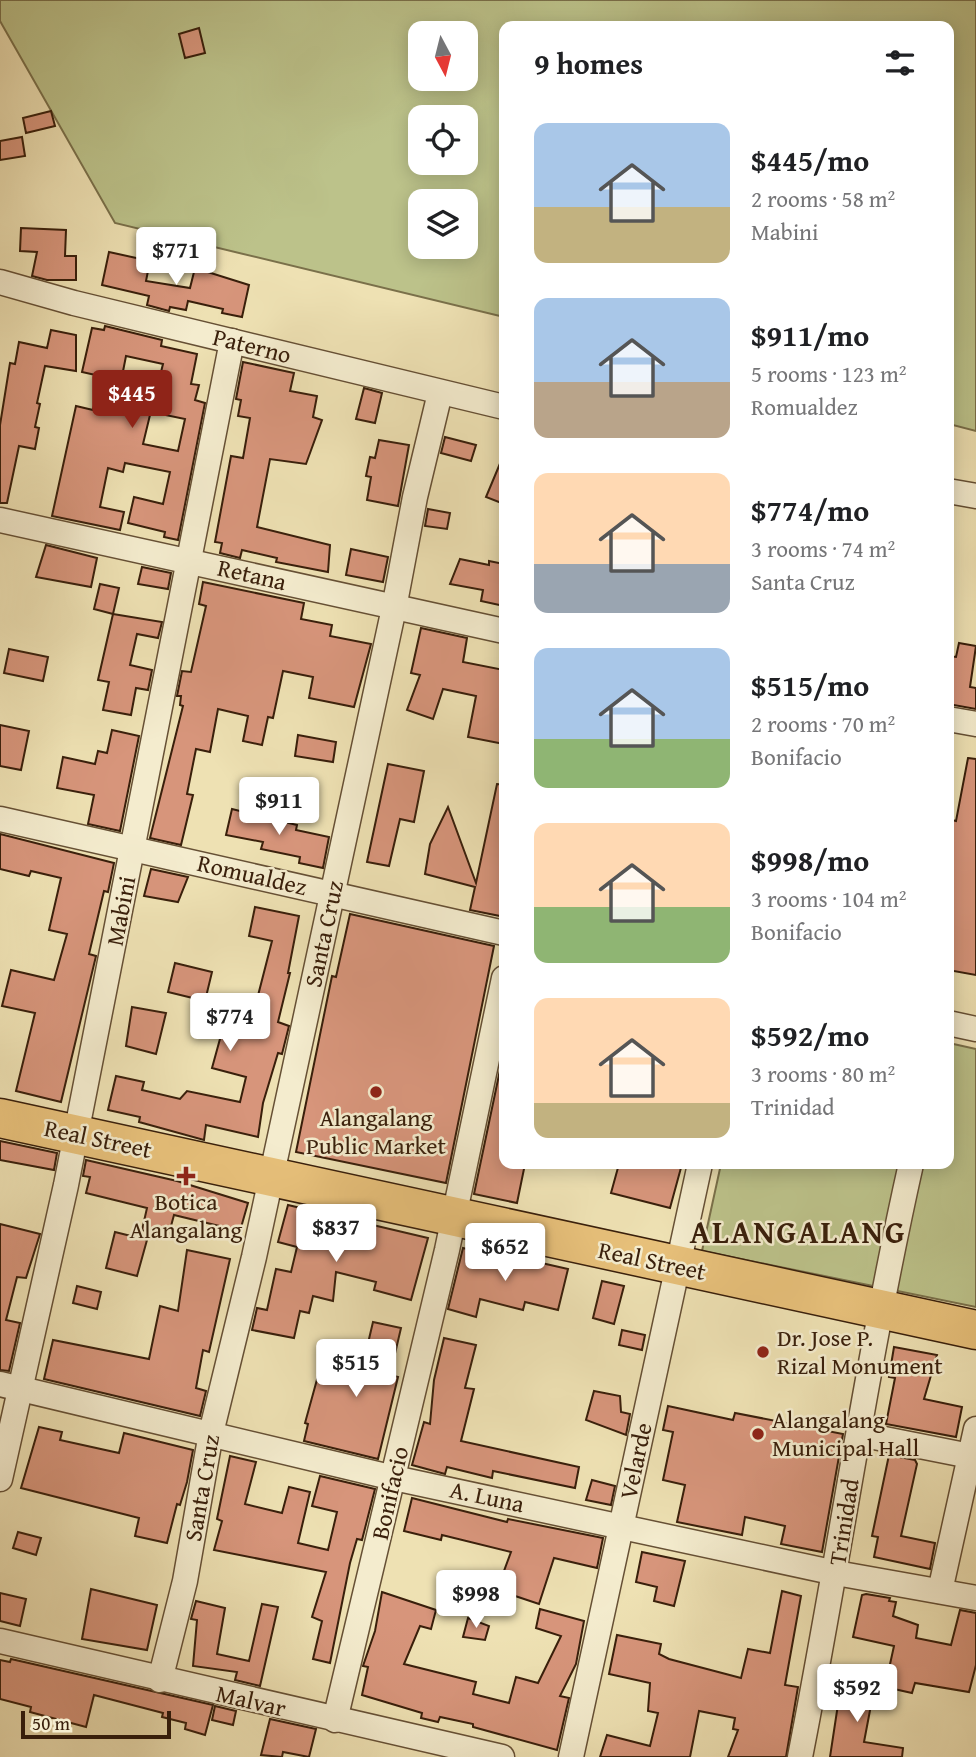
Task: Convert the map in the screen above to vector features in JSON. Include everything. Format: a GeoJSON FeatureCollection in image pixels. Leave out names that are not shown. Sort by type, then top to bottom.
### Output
{"type":"FeatureCollection","features":[{"type":"Feature","properties":{"kind":"highway","name":"Real Street"},"geometry":{"type":"LineString","coordinates":[[0,1118],[453,1219],[976,1330]]}},
{"type":"Feature","properties":{"kind":"street","name":"Paterno"},"geometry":{"type":"LineString","coordinates":[[0,282],[499,406]]}},
{"type":"Feature","properties":{"kind":"street","name":"Mabini"},"geometry":{"type":"LineString","coordinates":[[0,1479],[11,1387],[75,1135],[232,341]]}},
{"type":"Feature","properties":{"kind":"street","name":"Santa Cruz"},"geometry":{"type":"LineString","coordinates":[[160,1680],[185,1581],[211,1433],[271,1178],[394,608],[415,497],[440,393]]}},
{"type":"Feature","properties":{"kind":"street"},"geometry":{"type":"LineString","coordinates":[[954,492],[976,496]]}},
{"type":"Feature","properties":{"kind":"street","name":"Retana"},"geometry":{"type":"LineString","coordinates":[[0,520],[499,630]]}},
{"type":"Feature","properties":{"kind":"street"},"geometry":{"type":"LineString","coordinates":[[954,720],[976,724]]}},
{"type":"Feature","properties":{"kind":"street","name":"Romualdez"},"geometry":{"type":"LineString","coordinates":[[0,819],[499,932]]}},
{"type":"Feature","properties":{"kind":"street","name":"Bonifacio"},"geometry":{"type":"LineString","coordinates":[[335,1720],[394,1478],[499,1002]]}},
{"type":"Feature","properties":{"kind":"street"},"geometry":{"type":"LineString","coordinates":[[954,1024],[976,1029]]}},
{"type":"Feature","properties":{"kind":"street","name":"Velarde"},"geometry":{"type":"LineString","coordinates":[[571,1757],[698,1169]]}},
{"type":"Feature","properties":{"kind":"street","name":"Trinidad"},"geometry":{"type":"LineString","coordinates":[[800,1757],[836,1573],[879,1308],[910,1169]]}},
{"type":"Feature","properties":{"kind":"street","name":"A. Luna"},"geometry":{"type":"LineString","coordinates":[[11,1387],[394,1478],[836,1573],[976,1598]]}},
{"type":"Feature","properties":{"kind":"street"},"geometry":{"type":"LineString","coordinates":[[940,1591],[976,1429]]}},
{"type":"Feature","properties":{"kind":"street"},"geometry":{"type":"LineString","coordinates":[[859,1434],[970,1456]]}},
{"type":"Feature","properties":{"kind":"street","name":"Malvar"},"geometry":{"type":"LineString","coordinates":[[0,1641],[502,1757]]}},
{"type":"Feature","properties":{"kind":"green space"},"geometry":{"type":"Polygon","coordinates":[[[0,0],[976,0],[976,431],[954,425],[954,21],[499,21],[499,316],[115,223],[0,21],[0,0]]]}},
{"type":"Feature","properties":{"kind":"green space"},"geometry":{"type":"Polygon","coordinates":[[[954,1044],[976,1049],[976,1307],[702,1251],[720,1169],[954,1169],[954,1044]]]}},
{"type":"Feature","properties":{"kind":"building"},"geometry":{"type":"Polygon","coordinates":[[[199,28],[205,53],[185,58],[179,34],[199,28]]]}},
{"type":"Feature","properties":{"kind":"building"},"geometry":{"type":"Polygon","coordinates":[[[51,111],[55,126],[26,133],[23,118],[51,111]]]}},
{"type":"Feature","properties":{"kind":"building"},"geometry":{"type":"Polygon","coordinates":[[[22,137],[25,156],[0,160],[0,141],[22,137]]]}},
{"type":"Feature","properties":{"kind":"building"},"geometry":{"type":"Polygon","coordinates":[[[21,228],[66,230],[65,256],[76,256],[76,280],[47,280],[32,276],[37,252],[20,251],[21,228]]]}},
{"type":"Feature","properties":{"kind":"building"},"geometry":{"type":"Polygon","coordinates":[[[109,252],[150,261],[146,281],[190,288],[195,268],[249,285],[242,317],[222,313],[223,309],[188,301],[186,310],[170,307],[169,311],[147,305],[149,296],[102,285],[109,252]]]}},
{"type":"Feature","properties":{"kind":"building"},"geometry":{"type":"Polygon","coordinates":[[[105,326],[162,340],[161,346],[197,354],[191,384],[199,385],[195,400],[205,403],[178,540],[164,537],[165,532],[128,523],[134,497],[163,504],[170,472],[125,463],[123,472],[108,468],[100,507],[124,512],[120,530],[52,516],[76,406],[93,410],[100,376],[82,372],[92,328],[104,330],[105,326]],[[126,356],[116,407],[150,415],[143,444],[178,451],[185,419],[151,412],[163,364],[126,356]]]}},
{"type":"Feature","properties":{"kind":"building"},"geometry":{"type":"Polygon","coordinates":[[[51,330],[76,335],[76,371],[45,366],[37,403],[40,404],[35,427],[39,428],[35,449],[19,446],[7,503],[0,503],[0,425],[10,363],[15,364],[19,342],[47,348],[51,330]]]}},
{"type":"Feature","properties":{"kind":"building"},"geometry":{"type":"Polygon","coordinates":[[[243,362],[294,373],[290,391],[317,396],[313,417],[322,420],[306,464],[270,459],[257,527],[330,545],[328,572],[276,562],[277,558],[242,550],[240,558],[220,553],[222,543],[215,542],[231,456],[243,458],[250,418],[238,416],[241,400],[236,399],[243,362]]]}},
{"type":"Feature","properties":{"kind":"building"},"geometry":{"type":"Polygon","coordinates":[[[364,388],[382,393],[375,423],[356,419],[364,388]]]}},
{"type":"Feature","properties":{"kind":"building"},"geometry":{"type":"Polygon","coordinates":[[[445,437],[476,445],[471,461],[441,453],[445,437]]]}},
{"type":"Feature","properties":{"kind":"building"},"geometry":{"type":"Polygon","coordinates":[[[379,440],[409,445],[398,506],[367,500],[371,477],[366,476],[370,457],[375,458],[379,440]]]}},
{"type":"Feature","properties":{"kind":"building"},"geometry":{"type":"Polygon","coordinates":[[[499,466],[499,502],[486,497],[499,466]]]}},
{"type":"Feature","properties":{"kind":"building"},"geometry":{"type":"Polygon","coordinates":[[[428,509],[450,513],[447,529],[425,526],[428,509]]]}},
{"type":"Feature","properties":{"kind":"building"},"geometry":{"type":"Polygon","coordinates":[[[46,545],[97,558],[91,587],[36,577],[46,545]]]}},
{"type":"Feature","properties":{"kind":"building"},"geometry":{"type":"Polygon","coordinates":[[[351,549],[388,557],[383,582],[346,575],[351,549]]]}},
{"type":"Feature","properties":{"kind":"building"},"geometry":{"type":"Polygon","coordinates":[[[460,559],[489,565],[489,561],[499,563],[499,605],[481,601],[483,590],[450,584],[460,559]]]}},
{"type":"Feature","properties":{"kind":"building"},"geometry":{"type":"Polygon","coordinates":[[[142,567],[171,573],[168,589],[138,584],[142,567]]]}},
{"type":"Feature","properties":{"kind":"building"},"geometry":{"type":"Polygon","coordinates":[[[203,582],[304,603],[301,619],[332,625],[330,636],[371,644],[354,707],[309,698],[313,677],[283,671],[273,718],[268,717],[262,745],[243,741],[248,716],[218,709],[210,752],[196,749],[187,794],[193,795],[181,845],[150,838],[183,706],[180,705],[181,696],[177,696],[182,671],[191,672],[206,606],[199,604],[203,582]]]}},
{"type":"Feature","properties":{"kind":"building"},"geometry":{"type":"Polygon","coordinates":[[[100,584],[119,588],[113,614],[94,609],[100,584]]]}},
{"type":"Feature","properties":{"kind":"building"},"geometry":{"type":"Polygon","coordinates":[[[113,614],[162,622],[158,638],[137,634],[130,665],[152,670],[148,690],[136,688],[131,715],[103,710],[109,682],[98,680],[113,614]]]}},
{"type":"Feature","properties":{"kind":"building"},"geometry":{"type":"Polygon","coordinates":[[[421,628],[467,638],[463,662],[499,669],[499,743],[468,737],[476,696],[443,689],[433,719],[407,710],[420,675],[411,673],[421,628]]]}},
{"type":"Feature","properties":{"kind":"building"},"geometry":{"type":"Polygon","coordinates":[[[959,643],[976,646],[970,687],[976,688],[976,709],[954,705],[959,643]]]}},
{"type":"Feature","properties":{"kind":"building"},"geometry":{"type":"Polygon","coordinates":[[[9,649],[48,657],[43,681],[4,673],[9,649]]]}},
{"type":"Feature","properties":{"kind":"building"},"geometry":{"type":"Polygon","coordinates":[[[0,725],[29,731],[21,770],[0,766],[0,725]]]}},
{"type":"Feature","properties":{"kind":"building"},"geometry":{"type":"Polygon","coordinates":[[[112,730],[139,736],[120,831],[88,824],[94,795],[57,788],[63,757],[95,764],[98,751],[107,753],[112,730]]]}},
{"type":"Feature","properties":{"kind":"building"},"geometry":{"type":"Polygon","coordinates":[[[298,735],[336,742],[333,762],[295,756],[298,735]]]}},
{"type":"Feature","properties":{"kind":"building"},"geometry":{"type":"Polygon","coordinates":[[[968,758],[976,759],[976,975],[954,971],[956,821],[968,758]]]}},
{"type":"Feature","properties":{"kind":"building"},"geometry":{"type":"Polygon","coordinates":[[[388,764],[424,771],[414,822],[400,819],[389,866],[367,862],[388,764]]]}},
{"type":"Feature","properties":{"kind":"building"},"geometry":{"type":"Polygon","coordinates":[[[499,784],[499,916],[470,910],[475,887],[425,874],[430,844],[448,807],[476,883],[499,784]]]}},
{"type":"Feature","properties":{"kind":"building"},"geometry":{"type":"Polygon","coordinates":[[[232,809],[297,825],[296,830],[329,837],[323,868],[299,863],[300,857],[261,849],[263,842],[226,835],[232,809]]]}},
{"type":"Feature","properties":{"kind":"building"},"geometry":{"type":"Polygon","coordinates":[[[0,834],[114,863],[108,892],[104,891],[89,954],[96,956],[61,1102],[16,1091],[35,1013],[2,1006],[11,970],[54,980],[67,934],[49,930],[61,878],[31,871],[29,876],[0,869],[0,834]]]}},
{"type":"Feature","properties":{"kind":"building"},"geometry":{"type":"Polygon","coordinates":[[[151,869],[188,877],[178,902],[144,896],[151,869]]]}},
{"type":"Feature","properties":{"kind":"building"},"geometry":{"type":"Polygon","coordinates":[[[255,907],[299,916],[290,973],[278,1022],[289,1026],[282,1054],[278,1053],[263,1103],[258,1137],[206,1125],[204,1140],[139,1122],[140,1117],[108,1110],[116,1076],[144,1082],[142,1090],[180,1099],[187,1091],[240,1102],[246,1077],[212,1068],[223,1028],[240,1032],[246,1013],[253,1015],[272,941],[249,936],[255,907]]]}},
{"type":"Feature","properties":{"kind":"building"},"geometry":{"type":"Polygon","coordinates":[[[350,914],[494,946],[446,1183],[296,1152],[332,976],[336,977],[350,914]]]}},
{"type":"Feature","properties":{"kind":"building"},"geometry":{"type":"Polygon","coordinates":[[[175,963],[212,972],[205,1001],[168,992],[175,963]]]}},
{"type":"Feature","properties":{"kind":"building"},"geometry":{"type":"Polygon","coordinates":[[[132,1007],[166,1013],[156,1054],[126,1046],[132,1007]]]}},
{"type":"Feature","properties":{"kind":"building"},"geometry":{"type":"Polygon","coordinates":[[[499,1075],[499,1169],[524,1169],[517,1203],[474,1194],[499,1075]]]}},
{"type":"Feature","properties":{"kind":"building"},"geometry":{"type":"Polygon","coordinates":[[[0,1141],[57,1153],[54,1170],[0,1160],[0,1141]]]}},
{"type":"Feature","properties":{"kind":"building"},"geometry":{"type":"Polygon","coordinates":[[[86,1160],[177,1181],[248,1203],[240,1231],[174,1215],[168,1237],[142,1230],[147,1208],[86,1193],[90,1177],[83,1176],[86,1160]]]}},
{"type":"Feature","properties":{"kind":"building"},"geometry":{"type":"Polygon","coordinates":[[[618,1169],[681,1169],[670,1208],[611,1193],[618,1169]]]}},
{"type":"Feature","properties":{"kind":"building"},"geometry":{"type":"Polygon","coordinates":[[[288,1205],[428,1238],[411,1300],[374,1290],[376,1282],[336,1272],[333,1301],[313,1296],[309,1313],[300,1311],[294,1338],[252,1330],[257,1308],[267,1310],[276,1269],[291,1272],[297,1247],[278,1242],[288,1205]]]}},
{"type":"Feature","properties":{"kind":"building"},"geometry":{"type":"Polygon","coordinates":[[[0,1224],[40,1234],[26,1278],[17,1277],[6,1320],[20,1323],[9,1371],[0,1370],[0,1224]]]}},
{"type":"Feature","properties":{"kind":"building"},"geometry":{"type":"Polygon","coordinates":[[[115,1232],[147,1240],[137,1276],[106,1268],[115,1232]]]}},
{"type":"Feature","properties":{"kind":"building"},"geometry":{"type":"Polygon","coordinates":[[[463,1248],[536,1266],[537,1262],[568,1269],[558,1310],[525,1302],[523,1310],[480,1299],[476,1317],[448,1309],[463,1248]]]}},
{"type":"Feature","properties":{"kind":"building"},"geometry":{"type":"Polygon","coordinates":[[[187,1250],[230,1259],[209,1352],[203,1350],[196,1388],[206,1391],[200,1416],[44,1379],[53,1340],[149,1359],[160,1306],[178,1311],[187,1250]]]}},
{"type":"Feature","properties":{"kind":"building"},"geometry":{"type":"Polygon","coordinates":[[[602,1281],[624,1286],[614,1324],[593,1318],[602,1281]]]}},
{"type":"Feature","properties":{"kind":"building"},"geometry":{"type":"Polygon","coordinates":[[[77,1286],[101,1292],[97,1309],[73,1303],[77,1286]]]}},
{"type":"Feature","properties":{"kind":"building"},"geometry":{"type":"Polygon","coordinates":[[[373,1322],[401,1328],[390,1375],[398,1377],[378,1459],[304,1441],[308,1424],[305,1423],[321,1365],[361,1373],[373,1322]]]}},
{"type":"Feature","properties":{"kind":"building"},"geometry":{"type":"Polygon","coordinates":[[[622,1330],[645,1335],[642,1350],[619,1345],[622,1330]]]}},
{"type":"Feature","properties":{"kind":"building"},"geometry":{"type":"Polygon","coordinates":[[[444,1338],[476,1345],[465,1388],[474,1389],[461,1441],[579,1467],[575,1488],[493,1471],[492,1478],[447,1467],[445,1474],[412,1465],[424,1422],[430,1424],[434,1380],[444,1338]]]}},
{"type":"Feature","properties":{"kind":"building"},"geometry":{"type":"Polygon","coordinates":[[[894,1347],[937,1355],[924,1399],[962,1407],[956,1437],[886,1424],[895,1378],[889,1377],[894,1347]]]}},
{"type":"Feature","properties":{"kind":"building"},"geometry":{"type":"Polygon","coordinates":[[[594,1391],[620,1396],[621,1412],[630,1414],[626,1435],[586,1420],[594,1391]]]}},
{"type":"Feature","properties":{"kind":"building"},"geometry":{"type":"Polygon","coordinates":[[[668,1406],[733,1420],[735,1413],[843,1434],[822,1552],[781,1544],[785,1526],[745,1517],[742,1535],[677,1522],[685,1485],[663,1480],[673,1432],[663,1430],[668,1406]]]}},
{"type":"Feature","properties":{"kind":"building"},"geometry":{"type":"Polygon","coordinates":[[[39,1427],[62,1432],[60,1440],[119,1453],[124,1433],[193,1450],[187,1482],[180,1505],[177,1504],[167,1543],[135,1536],[139,1518],[21,1488],[39,1427]]]}},
{"type":"Feature","properties":{"kind":"building"},"geometry":{"type":"Polygon","coordinates":[[[889,1455],[915,1460],[917,1464],[901,1536],[935,1543],[930,1569],[874,1557],[878,1537],[872,1536],[889,1455]]]}},
{"type":"Feature","properties":{"kind":"building"},"geometry":{"type":"Polygon","coordinates":[[[230,1456],[256,1462],[245,1504],[282,1513],[289,1487],[310,1492],[298,1543],[328,1550],[337,1512],[312,1506],[320,1476],[375,1489],[362,1540],[357,1539],[350,1563],[330,1663],[313,1659],[322,1621],[312,1617],[326,1572],[214,1550],[222,1521],[217,1519],[230,1456]]]}},
{"type":"Feature","properties":{"kind":"building"},"geometry":{"type":"Polygon","coordinates":[[[592,1480],[615,1486],[611,1505],[586,1500],[592,1480]]]}},
{"type":"Feature","properties":{"kind":"building"},"geometry":{"type":"Polygon","coordinates":[[[412,1498],[507,1522],[508,1519],[603,1538],[597,1568],[554,1558],[539,1604],[497,1590],[511,1552],[442,1535],[441,1540],[404,1531],[412,1498]]]}},
{"type":"Feature","properties":{"kind":"building"},"geometry":{"type":"Polygon","coordinates":[[[18,1532],[41,1538],[36,1555],[13,1548],[18,1532]]]}},
{"type":"Feature","properties":{"kind":"building"},"geometry":{"type":"Polygon","coordinates":[[[642,1552],[685,1561],[674,1606],[654,1601],[657,1587],[636,1582],[642,1552]]]}},
{"type":"Feature","properties":{"kind":"building"},"geometry":{"type":"Polygon","coordinates":[[[91,1589],[157,1605],[147,1650],[82,1639],[91,1589]]]}},
{"type":"Feature","properties":{"kind":"building"},"geometry":{"type":"Polygon","coordinates":[[[782,1591],[801,1596],[785,1685],[798,1687],[786,1757],[728,1757],[738,1730],[733,1729],[735,1718],[699,1711],[690,1757],[600,1757],[607,1735],[650,1746],[658,1713],[648,1711],[650,1683],[609,1674],[617,1635],[661,1644],[659,1654],[669,1659],[741,1678],[748,1649],[770,1653],[782,1591]]]}},
{"type":"Feature","properties":{"kind":"building"},"geometry":{"type":"Polygon","coordinates":[[[382,1592],[436,1610],[431,1629],[420,1626],[404,1664],[476,1682],[473,1694],[509,1703],[516,1677],[538,1683],[561,1636],[536,1628],[540,1609],[584,1621],[576,1664],[560,1696],[569,1698],[557,1750],[473,1727],[473,1724],[440,1717],[438,1722],[421,1718],[422,1713],[362,1695],[368,1667],[363,1666],[375,1631],[382,1592]]]}},
{"type":"Feature","properties":{"kind":"building"},"geometry":{"type":"Polygon","coordinates":[[[0,1593],[26,1599],[20,1626],[0,1621],[0,1593]]]}},
{"type":"Feature","properties":{"kind":"building"},"geometry":{"type":"Polygon","coordinates":[[[862,1595],[890,1598],[889,1601],[896,1602],[893,1616],[918,1625],[916,1638],[951,1645],[960,1610],[976,1613],[976,1665],[969,1692],[915,1683],[912,1693],[885,1687],[894,1646],[853,1637],[862,1595]]]}},
{"type":"Feature","properties":{"kind":"building"},"geometry":{"type":"Polygon","coordinates":[[[196,1601],[225,1608],[217,1654],[249,1661],[262,1604],[278,1607],[260,1686],[235,1680],[237,1672],[193,1666],[197,1620],[191,1619],[196,1601]]]}},
{"type":"Feature","properties":{"kind":"building"},"geometry":{"type":"Polygon","coordinates":[[[468,1618],[489,1626],[485,1640],[463,1637],[468,1618]]]}},
{"type":"Feature","properties":{"kind":"building"},"geometry":{"type":"Polygon","coordinates":[[[11,1659],[213,1705],[205,1735],[185,1729],[186,1723],[162,1717],[163,1713],[94,1695],[86,1727],[30,1712],[31,1707],[0,1699],[0,1660],[10,1662],[11,1659]]]}},
{"type":"Feature","properties":{"kind":"building"},"geometry":{"type":"Polygon","coordinates":[[[842,1678],[875,1684],[864,1742],[903,1748],[902,1757],[830,1757],[842,1678]]]}},
{"type":"Feature","properties":{"kind":"building"},"geometry":{"type":"Polygon","coordinates":[[[215,1706],[236,1711],[233,1725],[212,1720],[215,1706]]]}},
{"type":"Feature","properties":{"kind":"building"},"geometry":{"type":"Polygon","coordinates":[[[270,1719],[316,1729],[309,1757],[283,1752],[282,1757],[261,1755],[270,1719]]]}},
{"type":"Feature","properties":{"kind":"place","name":"Alangalang Public Market"},"geometry":{"type":"Point","coordinates":[376,1092]}},
{"type":"Feature","properties":{"kind":"place","name":"Botica Alangalang"},"geometry":{"type":"Point","coordinates":[186,1176]}},
{"type":"Feature","properties":{"kind":"place","name":"Dr. Jose P. Rizal Monument"},"geometry":{"type":"Point","coordinates":[763,1352]}},
{"type":"Feature","properties":{"kind":"place","name":"Alangalang Municipal Hall"},"geometry":{"type":"Point","coordinates":[758,1434]}},
{"type":"Feature","properties":{"kind":"district","name":"ALANGALANG"},"geometry":{"type":"Point","coordinates":[798,1232]}}]}
